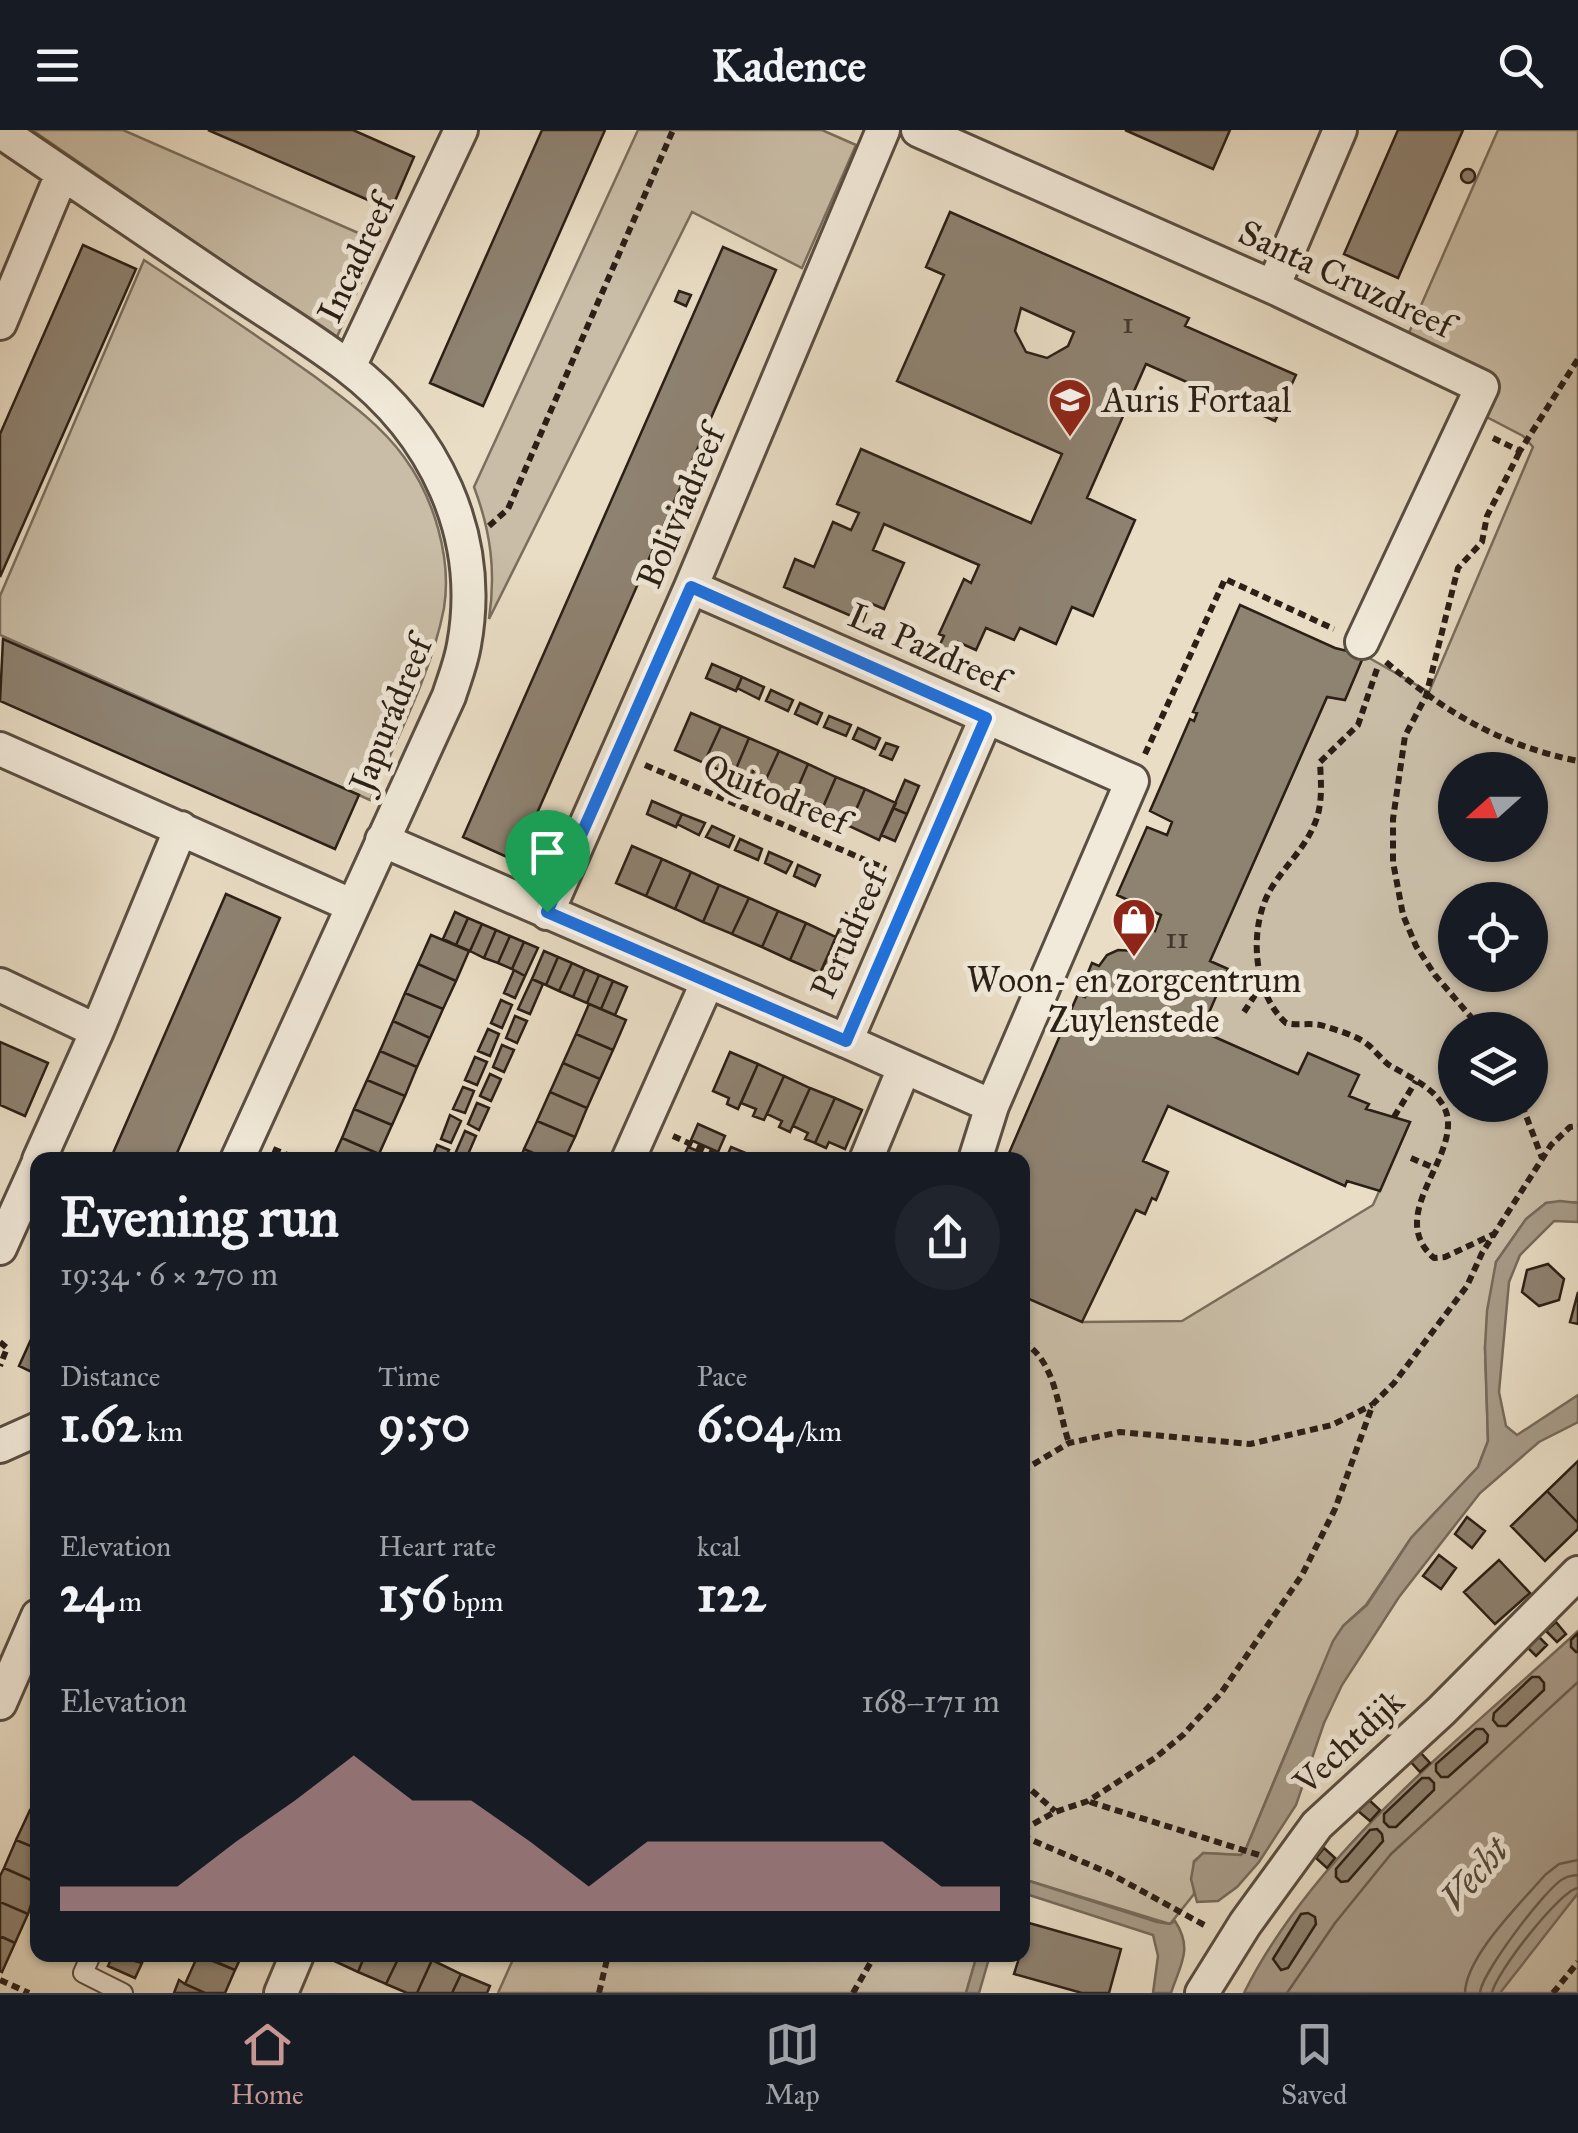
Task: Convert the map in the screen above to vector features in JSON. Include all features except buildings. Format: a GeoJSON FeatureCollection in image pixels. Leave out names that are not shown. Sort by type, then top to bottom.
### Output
{"type":"FeatureCollection","features":[{"type":"Feature","properties":{"kind":"street","name":"Boliviadreef"},"geometry":{"type":"LineString","coordinates":[[547,912],[691,587],[883,130]]}},
{"type":"Feature","properties":{"kind":"street","name":"Santa Cruzdreef"},"geometry":{"type":"LineString","coordinates":[[918,130],[1273,287],[1482,387],[1362,642]]}},
{"type":"Feature","properties":{"kind":"street"},"geometry":{"type":"LineString","coordinates":[[1273,287],[1340,130]]}},
{"type":"Feature","properties":{"kind":"street","name":"Japurádreef"},"geometry":{"type":"LineString","coordinates":[[0,131],[349,367],[406,420],[421,440],[440,471],[464,536],[470,600],[464,648],[449,696],[242,1152]]}},
{"type":"Feature","properties":{"kind":"street","name":"Incadreef"},"geometry":{"type":"LineString","coordinates":[[349,367],[448,134]]}},
{"type":"Feature","properties":{"kind":"street"},"geometry":{"type":"LineString","coordinates":[[0,323],[62,174]]}},
{"type":"Feature","properties":{"kind":"street","name":"La Pazdreef"},"geometry":{"type":"LineString","coordinates":[[691,587],[1132,781]]}},
{"type":"Feature","properties":{"kind":"street","name":"Perudreef"},"geometry":{"type":"LineString","coordinates":[[986,718],[846,1041],[992,1106]]}},
{"type":"Feature","properties":{"kind":"street"},"geometry":{"type":"LineString","coordinates":[[0,748],[351,905]]}},
{"type":"Feature","properties":{"kind":"street"},"geometry":{"type":"LineString","coordinates":[[978,1152],[992,1106],[1132,781]]}},
{"type":"Feature","properties":{"kind":"street"},"geometry":{"type":"LineString","coordinates":[[43,1152],[98,1031],[181,828]]}},
{"type":"Feature","properties":{"kind":"street"},"geometry":{"type":"LineString","coordinates":[[382,840],[846,1041]]}},
{"type":"Feature","properties":{"kind":"street"},"geometry":{"type":"LineString","coordinates":[[631,1152],[707,983]]}},
{"type":"Feature","properties":{"kind":"street"},"geometry":{"type":"LineString","coordinates":[[0,985],[98,1031]]}},
{"type":"Feature","properties":{"kind":"street"},"geometry":{"type":"LineString","coordinates":[[869,1152],[904,1068]]}},
{"type":"Feature","properties":{"kind":"street"},"geometry":{"type":"LineString","coordinates":[[0,1248],[30,1180]]}},
{"type":"Feature","properties":{"kind":"street"},"geometry":{"type":"LineString","coordinates":[[0,1446],[30,1433]]}},
{"type":"Feature","properties":{"kind":"street","name":"Vechtdijk"},"geometry":{"type":"LineString","coordinates":[[1202,1993],[1233,1941],[1317,1824],[1441,1710],[1578,1573]]}},
{"type":"Feature","properties":{"kind":"street"},"geometry":{"type":"LineString","coordinates":[[0,1702],[30,1634]]}},
{"type":"Feature","properties":{"kind":"street"},"geometry":{"type":"LineString","coordinates":[[281,1993],[294,1962]]}},
{"type":"Feature","properties":{"kind":"lane"},"geometry":{"type":"LineString","coordinates":[[88,1962],[83,1973],[123,1993]]}},
{"type":"Feature","properties":{"kind":"path"},"geometry":{"type":"LineString","coordinates":[[464,536],[491,525],[508,509],[673,130]]}},
{"type":"Feature","properties":{"kind":"path"},"geometry":{"type":"LineString","coordinates":[[1467,1012],[1435,975],[1416,946],[1403,915],[1393,862],[1393,820],[1405,736],[1426,696],[1458,568],[1482,542],[1487,516],[1520,451],[1578,359]]}},
{"type":"Feature","properties":{"kind":"path"},"geometry":{"type":"LineString","coordinates":[[1464,426],[1520,451]]}},
{"type":"Feature","properties":{"kind":"path"},"geometry":{"type":"LineString","coordinates":[[1132,781],[1225,579],[1362,642]]}},
{"type":"Feature","properties":{"kind":"path"},"geometry":{"type":"LineString","coordinates":[[1495,1234],[1445,1257],[1434,1258],[1425,1250],[1416,1221],[1432,1167],[1444,1146],[1448,1125],[1442,1103],[1387,1064],[1365,1042],[1320,1024],[1286,1023],[1265,990],[1257,954],[1263,905],[1316,822],[1320,762],[1358,724],[1381,658],[1452,714],[1502,739],[1578,761]]}},
{"type":"Feature","properties":{"kind":"path","name":"Quitodreef"},"geometry":{"type":"LineString","coordinates":[[616,752],[916,882]]}},
{"type":"Feature","properties":{"kind":"path"},"geometry":{"type":"LineString","coordinates":[[1244,1012],[1255,994],[1265,990]]}},
{"type":"Feature","properties":{"kind":"path"},"geometry":{"type":"LineString","coordinates":[[1394,1117],[1416,1081]]}},
{"type":"Feature","properties":{"kind":"path"},"geometry":{"type":"LineString","coordinates":[[1528,1122],[1542,1160]]}},
{"type":"Feature","properties":{"kind":"path"},"geometry":{"type":"LineString","coordinates":[[644,1123],[708,1152]]}},
{"type":"Feature","properties":{"kind":"path"},"geometry":{"type":"LineString","coordinates":[[1030,1466],[1069,1443],[1120,1432],[1250,1444],[1332,1425],[1373,1404],[1467,1286],[1482,1253],[1551,1145],[1570,1127],[1578,1126]]}},
{"type":"Feature","properties":{"kind":"path"},"geometry":{"type":"LineString","coordinates":[[1411,1158],[1432,1167]]}},
{"type":"Feature","properties":{"kind":"path"},"geometry":{"type":"LineString","coordinates":[[0,1342],[7,1348],[0,1366]]}},
{"type":"Feature","properties":{"kind":"path"},"geometry":{"type":"LineString","coordinates":[[1030,1346],[1051,1373],[1069,1443]]}},
{"type":"Feature","properties":{"kind":"path"},"geometry":{"type":"LineString","coordinates":[[1030,1828],[1055,1812],[1088,1801],[1169,1747],[1221,1694],[1302,1575],[1335,1509],[1373,1404]]}},
{"type":"Feature","properties":{"kind":"path"},"geometry":{"type":"LineString","coordinates":[[1030,1789],[1055,1812]]}},
{"type":"Feature","properties":{"kind":"path"},"geometry":{"type":"LineString","coordinates":[[1088,1801],[1241,1848]]}},
{"type":"Feature","properties":{"kind":"path"},"geometry":{"type":"LineString","coordinates":[[1030,1837],[1109,1872],[1233,1941]]}},
{"type":"Feature","properties":{"kind":"path"},"geometry":{"type":"LineString","coordinates":[[599,1993],[604,1962]]}},
{"type":"Feature","properties":{"kind":"path"},"geometry":{"type":"LineString","coordinates":[[853,1993],[871,1962]]}},
{"type":"Feature","properties":{"kind":"path"},"geometry":{"type":"LineString","coordinates":[[1553,1993],[1578,1962]]}},
{"type":"Feature","properties":{"kind":"path"},"geometry":{"type":"LineString","coordinates":[[0,1980],[28,1993]]}},
{"type":"Feature","properties":{"kind":"shaded area"},"geometry":{"type":"Polygon","coordinates":[[[32,130],[123,130],[379,242],[336,339],[32,130]]]}},
{"type":"Feature","properties":{"kind":"shaded area"},"geometry":{"type":"Polygon","coordinates":[[[638,130],[822,130],[856,145],[802,268],[692,212],[489,619],[490,552],[474,487],[638,130]]]}},
{"type":"Feature","properties":{"kind":"shaded area"},"geometry":{"type":"Polygon","coordinates":[[[1498,130],[1578,130],[1578,1202],[1546,1203],[1526,1219],[1496,1262],[1485,1347],[1488,1441],[1478,1467],[1411,1538],[1366,1605],[1343,1626],[1245,1851],[1241,1855],[1204,1853],[1194,1861],[1194,1894],[1170,1924],[1030,1881],[1030,1299],[1082,1322],[1182,1321],[1373,1205],[1410,1122],[1366,1109],[1368,1104],[1349,1096],[1358,1075],[1308,1053],[1298,1074],[1201,1031],[1210,961],[1327,697],[1345,699],[1364,655],[1429,692],[1533,447],[1523,436],[1481,414],[1408,335],[1498,130]]]}},
{"type":"Feature","properties":{"kind":"shaded area"},"geometry":{"type":"Polygon","coordinates":[[[144,260],[362,413],[404,457],[432,510],[443,549],[444,608],[422,681],[370,800],[0,635],[0,596],[144,260]]]}},
{"type":"Feature","properties":{"kind":"shaded area"},"geometry":{"type":"Polygon","coordinates":[[[1578,1893],[1578,1993],[1500,1993],[1506,1982],[1578,1893]]]}},
{"type":"Feature","properties":{"kind":"shaded area"},"geometry":{"type":"Polygon","coordinates":[[[512,1962],[975,1962],[966,1993],[498,1993],[512,1962]]]}},
{"type":"Feature","properties":{"kind":"water"},"geometry":{"type":"Polygon","coordinates":[[[1546,1203],[1578,1203],[1578,1222],[1554,1221],[1520,1255],[1509,1282],[1499,1392],[1506,1426],[1517,1435],[1578,1395],[1578,1422],[1539,1442],[1480,1493],[1399,1597],[1342,1685],[1324,1723],[1296,1805],[1259,1862],[1218,1901],[1197,1902],[1191,1879],[1194,1862],[1203,1853],[1241,1855],[1245,1851],[1333,1641],[1343,1626],[1367,1605],[1411,1538],[1478,1467],[1488,1441],[1485,1347],[1496,1262],[1526,1219],[1546,1203]]]}},
{"type":"Feature","properties":{"kind":"water","name":"Vecht"},"geometry":{"type":"Polygon","coordinates":[[[1578,1631],[1578,1893],[1500,1993],[1244,1993],[1274,1941],[1350,1844],[1578,1631]]]}},
{"type":"Feature","properties":{"kind":"water"},"geometry":{"type":"Polygon","coordinates":[[[1030,1881],[1157,1922],[1175,1921],[1184,1948],[1171,1993],[1153,1993],[1158,1956],[1153,1935],[1030,1895],[1030,1881]]]}},
{"type":"Feature","properties":{"kind":"water"},"geometry":{"type":"Polygon","coordinates":[[[975,1962],[988,1962],[979,1993],[966,1993],[975,1962]]]}},
{"type":"Feature","properties":{"kind":"place","name":"Auris Fortaal"},"geometry":{"type":"Point","coordinates":[1070,438]}},
{"type":"Feature","properties":{"kind":"place","name":"Woon- en zorgcentrum Zuylenstede"},"geometry":{"type":"Point","coordinates":[1134,958]}},
{"type":"Feature","properties":{"kind":"route"},"geometry":{"type":"LineString","coordinates":[[691,587],[986,718],[846,1041],[547,912],[691,587]]}}]}
